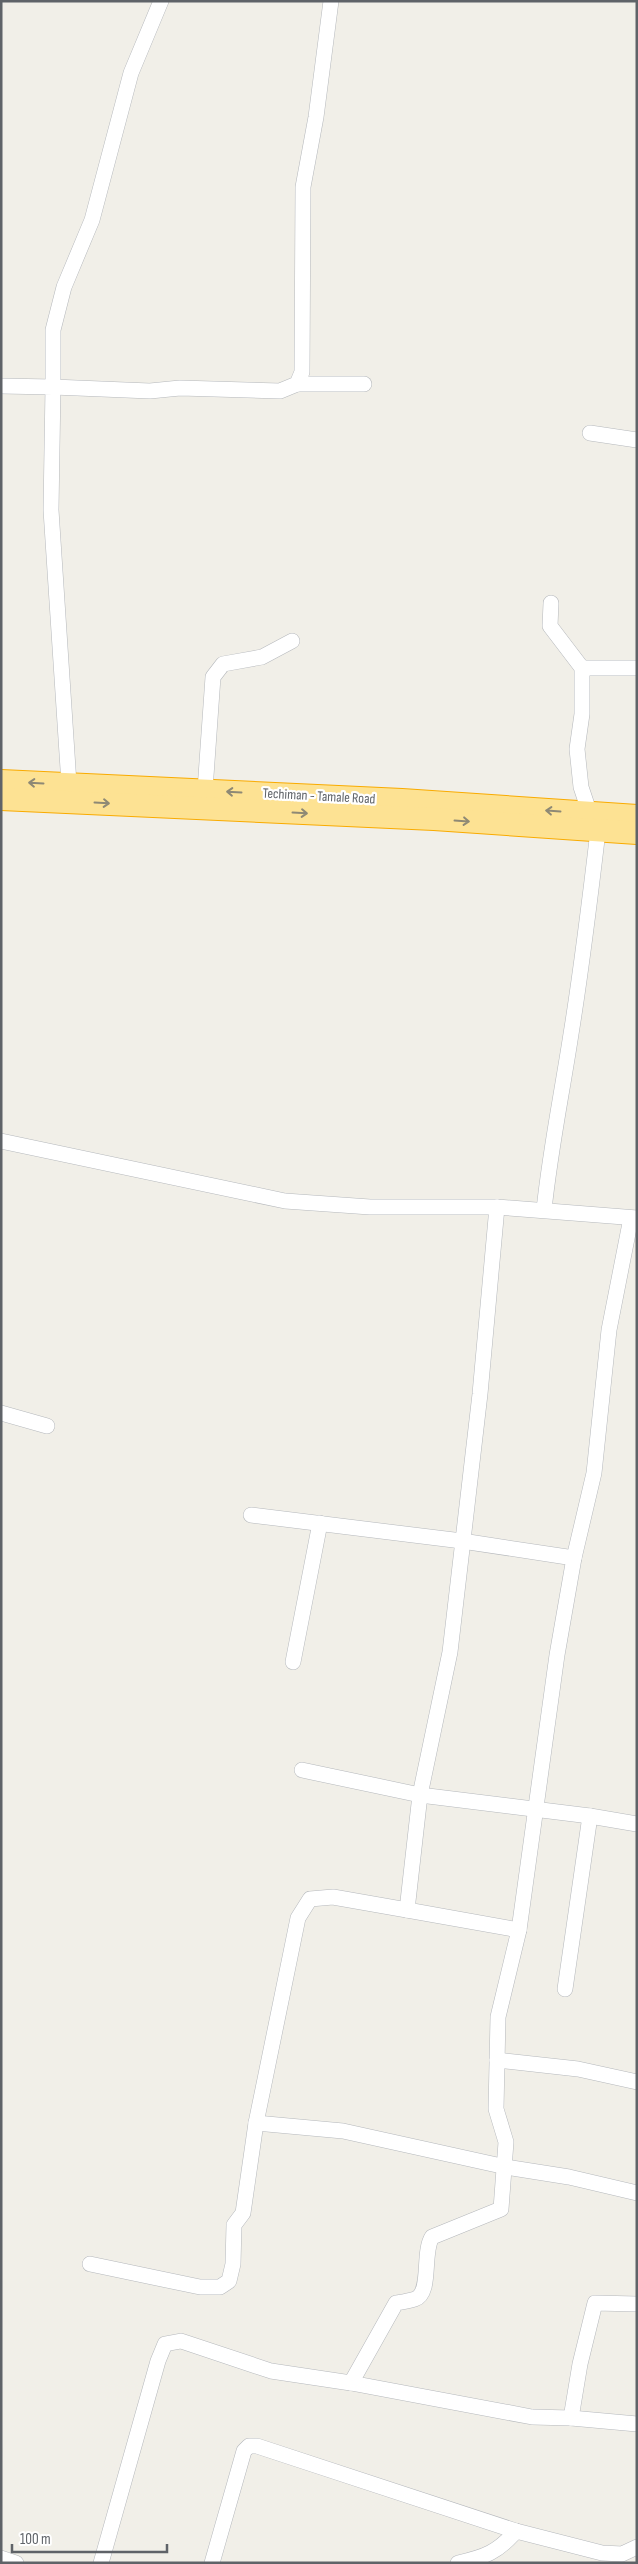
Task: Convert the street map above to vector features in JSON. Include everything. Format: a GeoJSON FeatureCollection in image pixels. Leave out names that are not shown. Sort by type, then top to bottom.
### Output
{"type":"FeatureCollection","features":[{"type":"Feature","properties":{"kind":"highway","name":"Techiman - Tamale Road"},"geometry":{"type":"LineString","coordinates":[[1,781],[402,800],[594,822],[637,833]]}},
{"type":"Feature","properties":{"kind":"highway","name":"Techiman - Tamale Road"},"geometry":{"type":"LineString","coordinates":[[1,799],[434,819],[594,822],[637,816]]}},
{"type":"Feature","properties":{"kind":"street"},"geometry":{"type":"LineString","coordinates":[[69,784],[52,510],[53,330],[64,287],[92,220],[131,73],[161,1]]}},
{"type":"Feature","properties":{"kind":"street"},"geometry":{"type":"LineString","coordinates":[[297,384],[302,372],[303,186],[316,117],[331,1]]}},
{"type":"Feature","properties":{"kind":"street"},"geometry":{"type":"LineString","coordinates":[[1,386],[150,391],[180,388],[280,391],[297,384],[364,384]]}},
{"type":"Feature","properties":{"kind":"street"},"geometry":{"type":"LineString","coordinates":[[590,433],[637,440]]}},
{"type":"Feature","properties":{"kind":"street"},"geometry":{"type":"LineString","coordinates":[[544,1210],[548,1167],[572,1033],[589,909],[594,822],[582,787],[578,749],[582,714],[582,668],[550,626],[552,603]]}},
{"type":"Feature","properties":{"kind":"street"},"geometry":{"type":"LineString","coordinates":[[205,790],[213,677],[223,664],[262,657],[292,641]]}},
{"type":"Feature","properties":{"kind":"street"},"geometry":{"type":"LineString","coordinates":[[582,668],[637,668]]}},
{"type":"Feature","properties":{"kind":"street"},"geometry":{"type":"LineString","coordinates":[[1,1141],[285,1201],[370,1207],[497,1206],[634,1218],[609,1330],[594,1473],[574,1558],[558,1655],[519,1930],[498,2017],[496,2109],[506,2142],[502,2210],[432,2237],[426,2246],[425,2290],[417,2299],[396,2303],[351,2383]]}},
{"type":"Feature","properties":{"kind":"street"},"geometry":{"type":"LineString","coordinates":[[407,1910],[420,1794],[450,1652],[480,1394],[497,1206]]}},
{"type":"Feature","properties":{"kind":"street"},"geometry":{"type":"LineString","coordinates":[[1,1413],[47,1426]]}},
{"type":"Feature","properties":{"kind":"street"},"geometry":{"type":"LineString","coordinates":[[251,1515],[462,1541],[574,1558]]}},
{"type":"Feature","properties":{"kind":"street"},"geometry":{"type":"LineString","coordinates":[[293,1662],[320,1523]]}},
{"type":"Feature","properties":{"kind":"street"},"geometry":{"type":"LineString","coordinates":[[302,1770],[420,1794],[637,1824]]}},
{"type":"Feature","properties":{"kind":"street"},"geometry":{"type":"LineString","coordinates":[[564,1989],[590,1816]]}},
{"type":"Feature","properties":{"kind":"street"},"geometry":{"type":"LineString","coordinates":[[90,2264],[200,2287],[220,2287],[229,2281],[233,2264],[234,2226],[242,2213],[256,2123],[298,1918],[310,1899],[333,1897],[519,1930]]}},
{"type":"Feature","properties":{"kind":"street"},"geometry":{"type":"LineString","coordinates":[[497,2060],[578,2069],[637,2082]]}},
{"type":"Feature","properties":{"kind":"street"},"geometry":{"type":"LineString","coordinates":[[256,2123],[343,2131],[506,2167],[569,2177],[637,2193]]}},
{"type":"Feature","properties":{"kind":"street"},"geometry":{"type":"LineString","coordinates":[[571,2418],[580,2364],[595,2303],[637,2304]]}},
{"type":"Feature","properties":{"kind":"street"},"geometry":{"type":"LineString","coordinates":[[102,2563],[158,2361],[165,2344],[180,2341],[271,2371],[351,2383],[532,2417],[571,2418],[637,2424]]}},
{"type":"Feature","properties":{"kind":"street"},"geometry":{"type":"LineString","coordinates":[[212,2563],[244,2451],[249,2446],[257,2446],[516,2531],[602,2554],[622,2554],[637,2548]]}},
{"type":"Feature","properties":{"kind":"street"},"geometry":{"type":"LineString","coordinates":[[458,2563],[484,2557],[503,2547],[516,2531]]}},
{"type":"Feature","properties":{"kind":"street"},"geometry":{"type":"LineString","coordinates":[[1,2558],[16,2563]]}}]}
